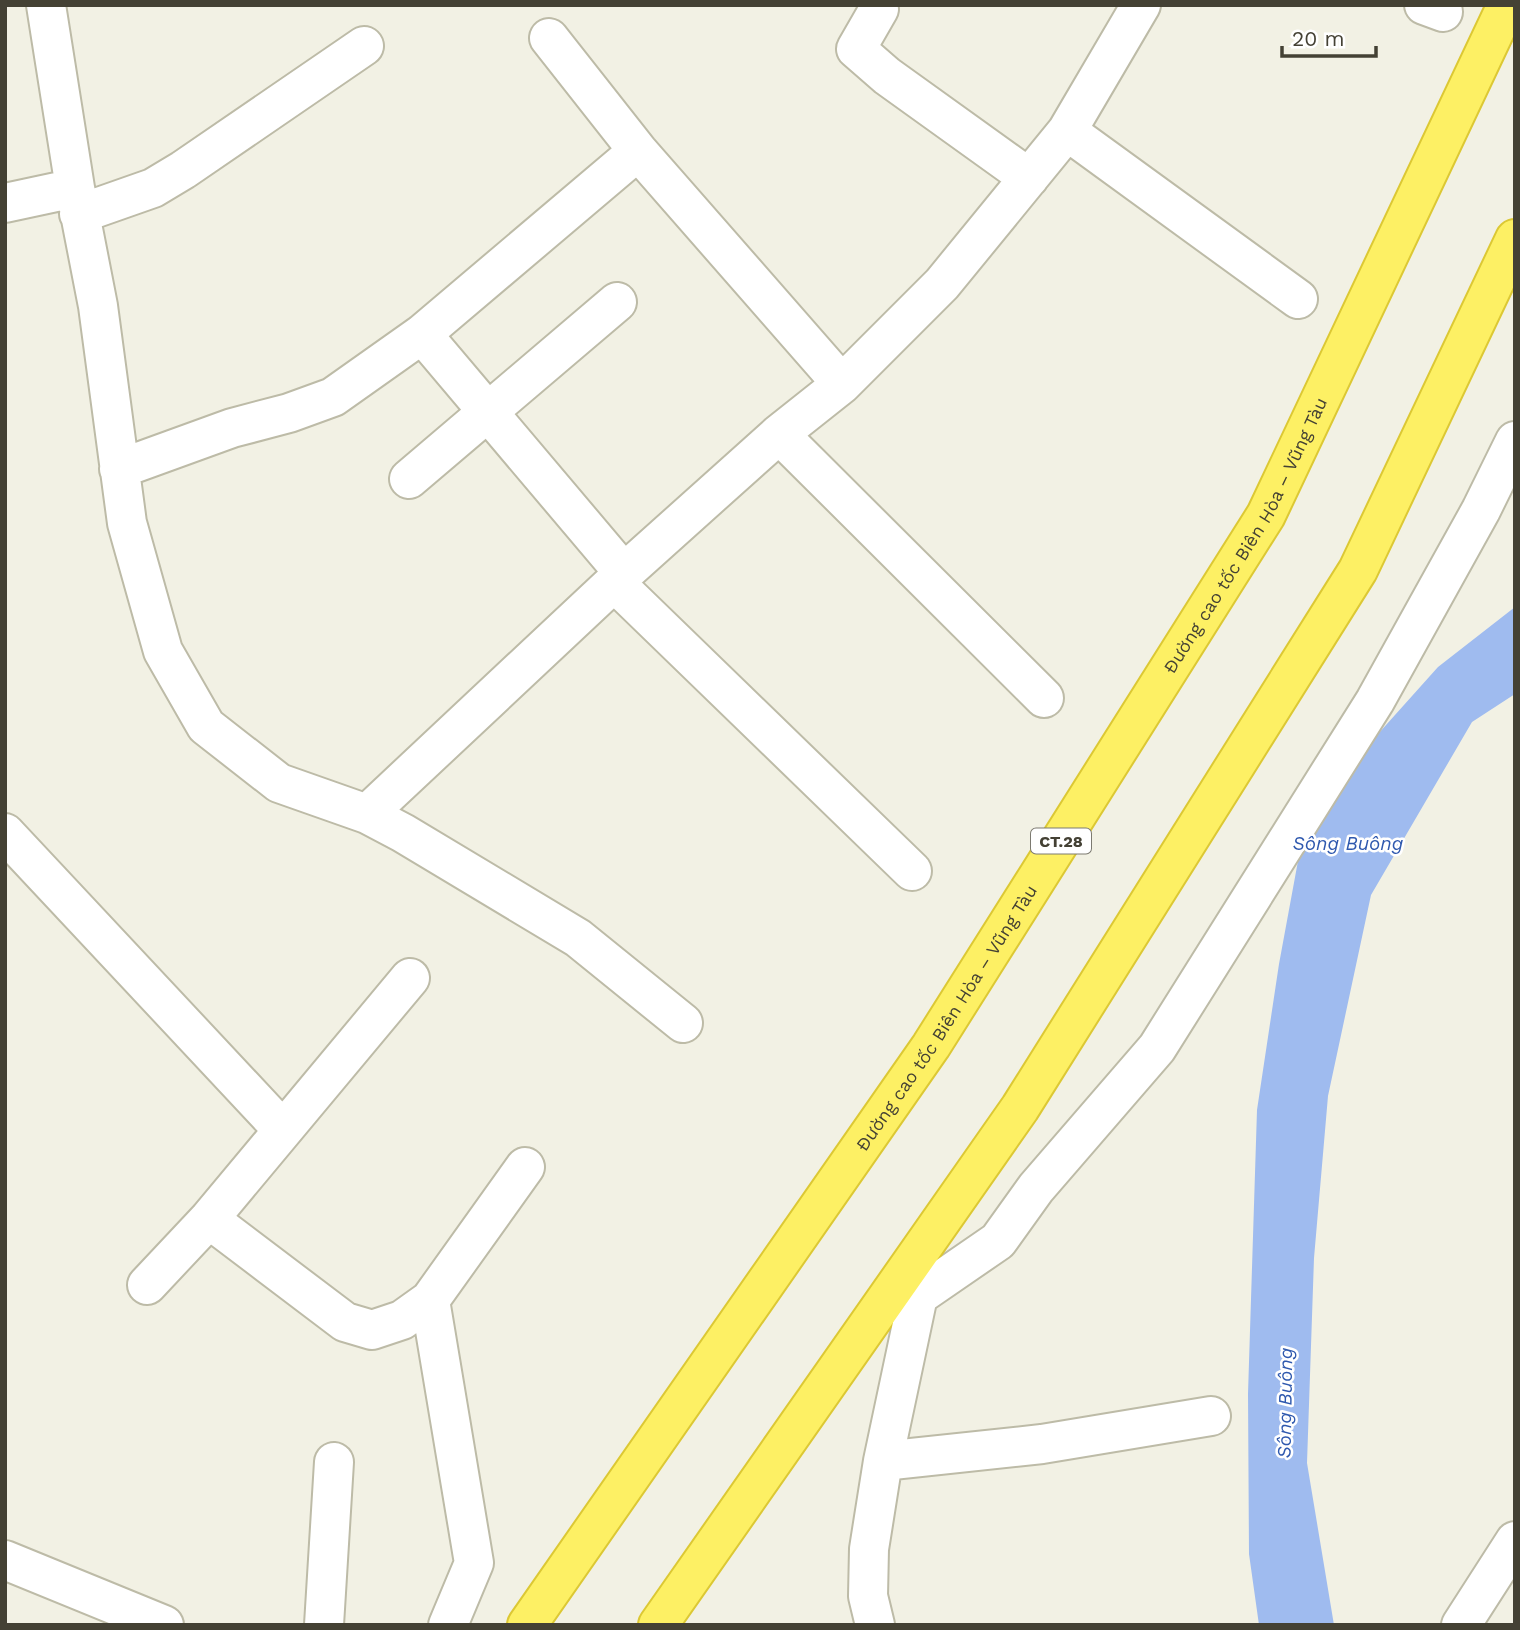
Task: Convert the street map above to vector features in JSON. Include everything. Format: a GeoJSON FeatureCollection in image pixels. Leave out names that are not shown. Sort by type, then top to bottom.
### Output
{"type":"FeatureCollection","features":[{"type":"Feature","properties":{"kind":"highway","name":"Đường cao tốc Biên Hòa – Vũng Tàu"},"geometry":{"type":"LineString","coordinates":[[527,1625],[931,1046],[1266,515],[1507,5]]}},
{"type":"Feature","properties":{"kind":"highway"},"geometry":{"type":"LineString","coordinates":[[658,1625],[1020,1108],[1357,570],[1515,239]]}},
{"type":"Feature","properties":{"kind":"street"},"geometry":{"type":"LineString","coordinates":[[46,5],[77,201],[98,306],[127,523],[163,651],[206,726],[279,783],[367,814],[578,938],[683,1023]]}},
{"type":"Feature","properties":{"kind":"street"},"geometry":{"type":"LineString","coordinates":[[367,814],[619,578],[779,434],[842,384],[942,284],[1067,131],[1141,5]]}},
{"type":"Feature","properties":{"kind":"street"},"geometry":{"type":"LineString","coordinates":[[879,9],[856,50],[887,76],[1029,178]]}},
{"type":"Feature","properties":{"kind":"street"},"geometry":{"type":"LineString","coordinates":[[549,38],[638,151],[842,384]]}},
{"type":"Feature","properties":{"kind":"street"},"geometry":{"type":"LineString","coordinates":[[5,202],[77,201],[133,196],[163,182],[363,46]]}},
{"type":"Feature","properties":{"kind":"street"},"geometry":{"type":"LineString","coordinates":[[1067,131],[1298,299]]}},
{"type":"Feature","properties":{"kind":"street"},"geometry":{"type":"LineString","coordinates":[[120,469],[232,428],[334,397],[422,334],[638,151]]}},
{"type":"Feature","properties":{"kind":"street"},"geometry":{"type":"LineString","coordinates":[[409,479],[617,302]]}},
{"type":"Feature","properties":{"kind":"street"},"geometry":{"type":"LineString","coordinates":[[422,334],[489,411],[619,578],[912,871]]}},
{"type":"Feature","properties":{"kind":"street"},"geometry":{"type":"LineString","coordinates":[[779,434],[1044,698]]}},
{"type":"Feature","properties":{"kind":"street"},"geometry":{"type":"LineString","coordinates":[[875,1625],[868,1596],[869,1549],[883,1461],[918,1296],[998,1241],[1036,1188],[1157,1048],[1376,701],[1481,510],[1515,441]]}},
{"type":"Feature","properties":{"kind":"street"},"geometry":{"type":"LineString","coordinates":[[5,833],[282,1129]]}},
{"type":"Feature","properties":{"kind":"street"},"geometry":{"type":"LineString","coordinates":[[147,1285],[209,1219],[410,978]]}},
{"type":"Feature","properties":{"kind":"street"},"geometry":{"type":"LineString","coordinates":[[209,1219],[345,1322],[372,1330],[402,1320],[430,1300],[525,1167]]}},
{"type":"Feature","properties":{"kind":"street"},"geometry":{"type":"LineString","coordinates":[[430,1300],[474,1563],[448,1625]]}},
{"type":"Feature","properties":{"kind":"street"},"geometry":{"type":"LineString","coordinates":[[883,1461],[1042,1444],[1211,1416]]}},
{"type":"Feature","properties":{"kind":"street"},"geometry":{"type":"LineString","coordinates":[[324,1625],[334,1462]]}},
{"type":"Feature","properties":{"kind":"street"},"geometry":{"type":"LineString","coordinates":[[1461,1625],[1515,1541]]}},
{"type":"Feature","properties":{"kind":"street"},"geometry":{"type":"LineString","coordinates":[[5,1560],[163,1625]]}},
{"type":"Feature","properties":{"kind":"water","name":"Sông Buông"},"geometry":{"type":"Polygon","coordinates":[[[1515,607],[1515,694],[1472,722],[1371,895],[1328,1096],[1314,1258],[1307,1463],[1334,1625],[1259,1625],[1249,1554],[1248,1394],[1257,1110],[1279,964],[1305,823],[1369,744],[1438,667],[1515,607]]]}}]}
